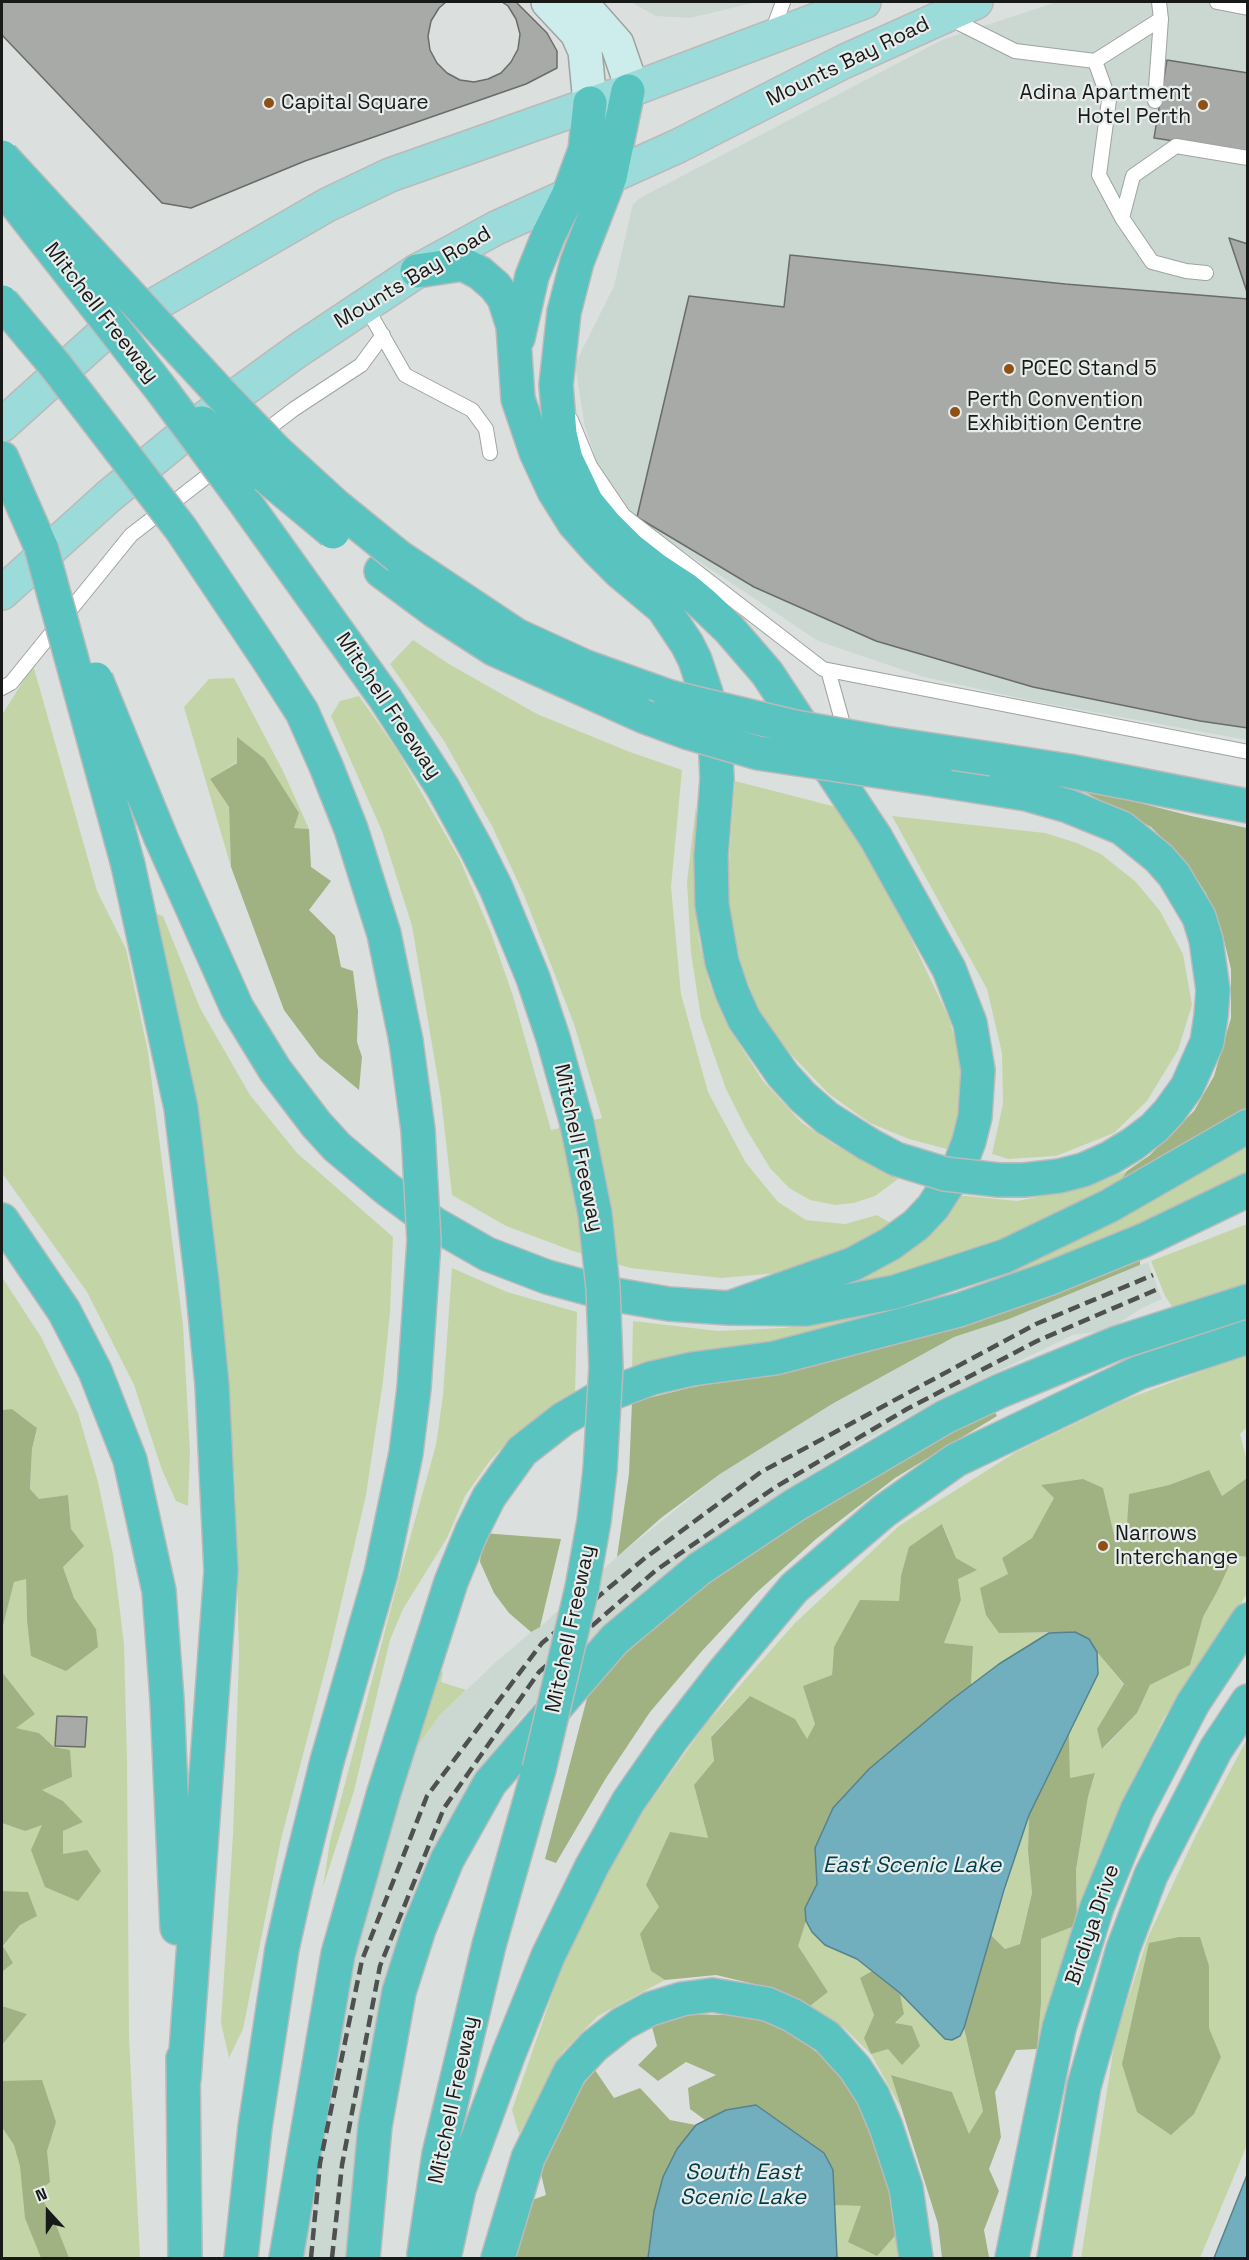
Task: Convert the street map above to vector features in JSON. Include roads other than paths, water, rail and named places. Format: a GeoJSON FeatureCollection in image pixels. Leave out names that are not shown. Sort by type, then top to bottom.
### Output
{"type":"FeatureCollection","features":[{"type":"Feature","properties":{"kind":"highway"},"geometry":{"type":"LineString","coordinates":[[628,91],[610,177],[577,262],[564,312],[556,385],[560,434],[566,459],[587,503],[629,549],[704,604],[767,673],[876,838],[949,969],[970,1023],[978,1070],[975,1117],[969,1141],[956,1172],[933,1207],[915,1225],[890,1244],[853,1264],[729,1308]]}},
{"type":"Feature","properties":{"kind":"highway"},"geometry":{"type":"LineString","coordinates":[[516,352],[532,276],[568,196],[585,150],[590,103]]}},
{"type":"Feature","properties":{"kind":"highway"},"geometry":{"type":"LineString","coordinates":[[2,157],[220,393],[276,451],[335,505],[390,564]]}},
{"type":"Feature","properties":{"kind":"highway","name":"Mitchell Freeway"},"geometry":{"type":"LineString","coordinates":[[2,186],[161,389],[385,698],[443,788],[482,860],[533,978],[577,1124],[595,1214],[603,1288],[606,1366],[600,1470],[594,1521],[582,1588],[539,1769],[489,1945],[439,2154],[424,2259]]}},
{"type":"Feature","properties":{"kind":"highway"},"geometry":{"type":"LineString","coordinates":[[417,271],[463,264],[486,277],[504,298],[513,326],[518,399],[536,452],[554,491],[574,523],[620,572],[663,608],[687,644],[699,671],[715,733],[717,779],[711,856],[714,923],[722,962],[744,1018],[783,1075],[827,1118],[896,1159],[945,1174],[999,1180],[1059,1176],[1083,1170],[1110,1158],[1133,1144],[1169,1112],[1187,1087],[1207,1042],[1213,990],[1210,962],[1199,917],[1186,893],[1174,875],[1140,842],[1122,828],[1086,812],[1026,794],[990,773],[885,743],[795,727],[654,701]]}},
{"type":"Feature","properties":{"kind":"highway"},"geometry":{"type":"LineString","coordinates":[[2,302],[55,365],[181,529],[302,712],[351,829],[384,934],[406,1041],[418,1130],[424,1241],[414,1388],[406,1452],[381,1573],[327,1761],[282,1949],[256,2116],[241,2259]]}},
{"type":"Feature","properties":{"kind":"highway"},"geometry":{"type":"LineString","coordinates":[[161,389],[390,564],[516,635],[654,701],[769,731],[938,780],[990,773],[1069,771],[1248,806]]}},
{"type":"Feature","properties":{"kind":"highway"},"geometry":{"type":"LineString","coordinates":[[2,458],[161,838],[221,975],[255,1040],[315,1124],[361,1168],[433,1223],[487,1254],[547,1277],[610,1294],[669,1304],[729,1308],[806,1309],[895,1292],[1005,1256],[1109,1206],[1248,1126]]}},
{"type":"Feature","properties":{"kind":"highway"},"geometry":{"type":"LineString","coordinates":[[41,547],[128,864],[181,1108],[212,1385],[221,1571],[184,2079]]}},
{"type":"Feature","properties":{"kind":"highway"},"geometry":{"type":"LineString","coordinates":[[286,2259],[338,1954],[384,1792],[455,1572],[489,1497],[522,1451],[563,1419],[599,1398],[652,1378],[692,1369],[775,1358],[959,1311],[1048,1280],[1248,1190]]}},
{"type":"Feature","properties":{"kind":"highway"},"geometry":{"type":"LineString","coordinates":[[2,1220],[64,1311],[95,1371],[130,1460],[159,1591],[167,1700],[184,2079],[185,2259]]}},
{"type":"Feature","properties":{"kind":"highway"},"geometry":{"type":"LineString","coordinates":[[2,1227],[26,1253]]}},
{"type":"Feature","properties":{"kind":"highway"},"geometry":{"type":"LineString","coordinates":[[363,2259],[375,2126],[399,1992],[419,1929],[447,1860],[490,1783],[615,1639],[699,1569],[795,1505],[945,1417],[1010,1387],[1117,1343],[1248,1301]]}},
{"type":"Feature","properties":{"kind":"highway"},"geometry":{"type":"LineString","coordinates":[[444,2259],[459,2190],[509,2053],[548,1956],[592,1866],[628,1802],[671,1740],[794,1588],[884,1511],[956,1460],[1138,1373],[1248,1337]]}},
{"type":"Feature","properties":{"kind":"highway","name":"Birdiya Drive"},"geometry":{"type":"LineString","coordinates":[[1012,2259],[1059,2028],[1097,1907],[1137,1810],[1193,1703],[1248,1620]]}},
{"type":"Feature","properties":{"kind":"highway","name":"Birdiya Drive"},"geometry":{"type":"LineString","coordinates":[[1054,2259],[1084,2086],[1123,1949],[1151,1875],[1216,1749],[1248,1701]]}},
{"type":"Feature","properties":{"kind":"highway"},"geometry":{"type":"LineString","coordinates":[[498,2259],[528,2158],[570,2072],[594,2046],[622,2024],[650,2009],[682,1999],[712,1995],[767,2004],[792,2015],[827,2037],[855,2068],[873,2096],[906,2188],[916,2259]]}},
{"type":"Feature","properties":{"kind":"main road"},"geometry":{"type":"LineString","coordinates":[[548,2],[577,33],[585,51],[590,103]]}},
{"type":"Feature","properties":{"kind":"main road"},"geometry":{"type":"LineString","coordinates":[[579,2],[617,44],[628,76],[628,91]]}},
{"type":"Feature","properties":{"kind":"main road"},"geometry":{"type":"LineString","coordinates":[[2,425],[102,335],[317,211],[390,175],[628,91],[864,2]]}},
{"type":"Feature","properties":{"kind":"main road","name":"Mounts Bay Road"},"geometry":{"type":"LineString","coordinates":[[2,593],[110,496],[198,423],[297,351],[417,271],[496,228],[678,146],[843,63],[976,2]]}},
{"type":"Feature","properties":{"kind":"lane"},"geometry":{"type":"LineString","coordinates":[[770,37],[783,2]]}},
{"type":"Feature","properties":{"kind":"lane"},"geometry":{"type":"LineString","coordinates":[[1155,100],[1161,18],[1159,2]]}},
{"type":"Feature","properties":{"kind":"lane"},"geometry":{"type":"LineString","coordinates":[[1217,2],[1248,8]]}},
{"type":"Feature","properties":{"kind":"lane"},"geometry":{"type":"LineString","coordinates":[[944,15],[1015,51],[1095,61],[1161,18]]}},
{"type":"Feature","properties":{"kind":"lane"},"geometry":{"type":"LineString","coordinates":[[1095,61],[1108,100],[1099,176],[1122,218],[1152,262],[1206,273]]}},
{"type":"Feature","properties":{"kind":"lane"},"geometry":{"type":"LineString","coordinates":[[1122,218],[1133,176],[1176,146],[1248,159]]}},
{"type":"Feature","properties":{"kind":"lane"},"geometry":{"type":"LineString","coordinates":[[365,305],[405,375],[472,410],[486,429],[490,453]]}},
{"type":"Feature","properties":{"kind":"lane"},"geometry":{"type":"LineString","coordinates":[[2,688],[11,683],[131,535],[294,409],[361,365],[383,335]]}},
{"type":"Feature","properties":{"kind":"lane"},"geometry":{"type":"LineString","coordinates":[[556,385],[590,466],[623,515],[823,669],[1248,752]]}},
{"type":"Feature","properties":{"kind":"lane"},"geometry":{"type":"LineString","coordinates":[[828,670],[837,710],[861,780]]}},
{"type":"Feature","properties":{"kind":"lane"},"geometry":{"type":"LineString","coordinates":[[1069,771],[1212,785]]}},
{"type":"Feature","properties":{"kind":"lane"},"geometry":{"type":"LineString","coordinates":[[866,799],[876,838]]}},
{"type":"Feature","properties":{"kind":"water","name":"East Scenic Lake"},"geometry":{"type":"Polygon","coordinates":[[[1075,1632],[1089,1639],[1097,1652],[1098,1674],[1029,1815],[1004,1890],[964,2028],[960,2036],[952,2040],[945,2039],[900,1993],[857,1959],[825,1945],[812,1932],[806,1921],[805,1908],[817,1884],[815,1848],[833,1808],[869,1769],[950,1701],[999,1664],[1049,1633],[1075,1632]]]}},
{"type":"Feature","properties":{"kind":"water","name":"South East Scenic Lake"},"geometry":{"type":"Polygon","coordinates":[[[756,2105],[824,2153],[833,2170],[837,2258],[648,2258],[654,2211],[663,2177],[677,2149],[696,2125],[726,2110],[756,2105]]]}},
{"type":"Feature","properties":{"kind":"water"},"geometry":{"type":"Polygon","coordinates":[[[1247,2175],[1247,2258],[1214,2258],[1247,2175]]]}},
{"type":"Feature","properties":{"kind":"railway"},"geometry":{"type":"LineString","coordinates":[[311,2258],[320,2163],[362,1960],[427,1796],[542,1643],[645,1558],[761,1472],[1036,1324],[1153,1275]]}},
{"type":"Feature","properties":{"kind":"railway"},"geometry":{"type":"LineString","coordinates":[[332,2258],[342,2165],[380,1966],[444,1808],[539,1672],[655,1571],[774,1488],[907,1409],[1037,1341],[1158,1289]]}},
{"type":"Feature","properties":{"kind":"place","name":"Capital Square"},"geometry":{"type":"Point","coordinates":[269,103]}},
{"type":"Feature","properties":{"kind":"place","name":"Adina Apartment Hotel Perth"},"geometry":{"type":"Point","coordinates":[1203,105]}},
{"type":"Feature","properties":{"kind":"place","name":"PCEC Stand 5"},"geometry":{"type":"Point","coordinates":[1009,369]}},
{"type":"Feature","properties":{"kind":"place","name":"Perth Convention Exhibition Centre"},"geometry":{"type":"Point","coordinates":[955,412]}},
{"type":"Feature","properties":{"kind":"place","name":"Narrows Interchange"},"geometry":{"type":"Point","coordinates":[1103,1546]}}]}
